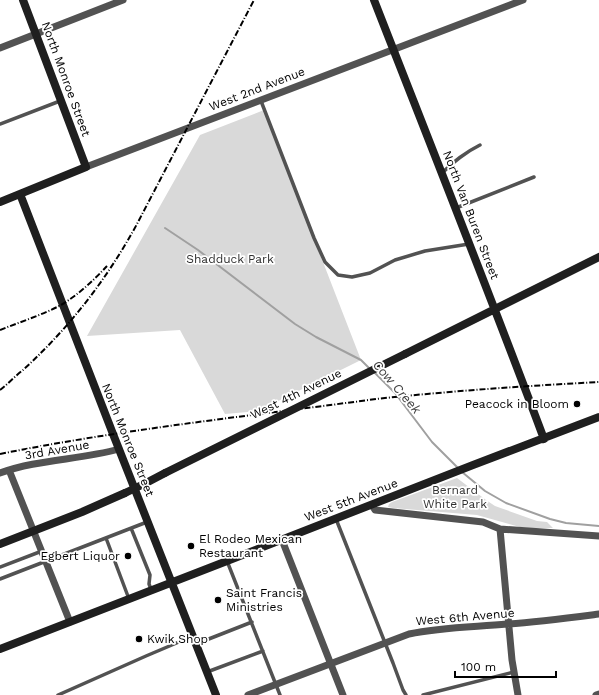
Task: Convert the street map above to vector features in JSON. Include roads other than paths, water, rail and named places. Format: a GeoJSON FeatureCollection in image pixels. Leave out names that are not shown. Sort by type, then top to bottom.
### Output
{"type":"FeatureCollection","features":[{"type":"Feature","properties":{"kind":"street","name":"North Monroe Street"},"geometry":{"type":"LineString","coordinates":[[23,0],[86,167]]}},
{"type":"Feature","properties":{"kind":"street"},"geometry":{"type":"LineString","coordinates":[[0,48],[123,0]]}},
{"type":"Feature","properties":{"kind":"street","name":"North Van Buren Street"},"geometry":{"type":"LineString","coordinates":[[374,0],[468,244],[495,309],[544,439]]}},
{"type":"Feature","properties":{"kind":"street","name":"West 2nd Avenue"},"geometry":{"type":"LineString","coordinates":[[0,202],[86,167],[523,0]]}},
{"type":"Feature","properties":{"kind":"street","name":"North Monroe Street"},"geometry":{"type":"LineString","coordinates":[[20,194],[216,695]]}},
{"type":"Feature","properties":{"kind":"street","name":"West 4th Avenue"},"geometry":{"type":"LineString","coordinates":[[0,544],[82,512],[146,483],[599,257]]}},
{"type":"Feature","properties":{"kind":"street","name":"West 5th Avenue"},"geometry":{"type":"LineString","coordinates":[[0,649],[599,417]]}},
{"type":"Feature","properties":{"kind":"street","name":"3rd Avenue"},"geometry":{"type":"LineString","coordinates":[[0,473],[42,462],[103,453],[119,449]]}},
{"type":"Feature","properties":{"kind":"street"},"geometry":{"type":"LineString","coordinates":[[9,470],[70,622]]}},
{"type":"Feature","properties":{"kind":"street"},"geometry":{"type":"LineString","coordinates":[[372,505],[375,510],[483,522],[500,529],[599,536]]}},
{"type":"Feature","properties":{"kind":"street"},"geometry":{"type":"LineString","coordinates":[[500,529],[512,660],[518,695]]}},
{"type":"Feature","properties":{"kind":"street"},"geometry":{"type":"LineString","coordinates":[[282,540],[342,695]]}},
{"type":"Feature","properties":{"kind":"street","name":"West 6th Avenue"},"geometry":{"type":"LineString","coordinates":[[248,695],[409,634],[425,631],[509,624],[599,614]]}},
{"type":"Feature","properties":{"kind":"lane"},"geometry":{"type":"LineString","coordinates":[[0,124],[61,101]]}},
{"type":"Feature","properties":{"kind":"lane"},"geometry":{"type":"LineString","coordinates":[[261,101],[314,238],[325,262],[338,275],[352,277],[370,273],[395,260],[425,251],[468,244]]}},
{"type":"Feature","properties":{"kind":"lane"},"geometry":{"type":"LineString","coordinates":[[442,174],[452,163],[480,145]]}},
{"type":"Feature","properties":{"kind":"lane"},"geometry":{"type":"LineString","coordinates":[[455,209],[534,177]]}},
{"type":"Feature","properties":{"kind":"lane"},"geometry":{"type":"LineString","coordinates":[[336,519],[406,695]]}},
{"type":"Feature","properties":{"kind":"lane"},"geometry":{"type":"LineString","coordinates":[[0,579],[148,522]]}},
{"type":"Feature","properties":{"kind":"lane"},"geometry":{"type":"LineString","coordinates":[[131,528],[150,575],[149,584],[152,591]]}},
{"type":"Feature","properties":{"kind":"lane"},"geometry":{"type":"LineString","coordinates":[[106,538],[130,599]]}},
{"type":"Feature","properties":{"kind":"lane"},"geometry":{"type":"LineString","coordinates":[[0,567],[42,551]]}},
{"type":"Feature","properties":{"kind":"lane"},"geometry":{"type":"LineString","coordinates":[[227,561],[280,695]]}},
{"type":"Feature","properties":{"kind":"lane"},"geometry":{"type":"LineString","coordinates":[[58,695],[146,656],[252,622]]}},
{"type":"Feature","properties":{"kind":"lane"},"geometry":{"type":"LineString","coordinates":[[207,672],[263,651]]}},
{"type":"Feature","properties":{"kind":"lane"},"geometry":{"type":"LineString","coordinates":[[423,695],[514,672]]}},
{"type":"Feature","properties":{"kind":"waterway","name":"Cow Creek"},"geometry":{"type":"LineString","coordinates":[[165,228],[198,250],[295,324],[316,337],[361,360],[370,369]]}},
{"type":"Feature","properties":{"kind":"waterway","name":"Cow Creek"},"geometry":{"type":"LineString","coordinates":[[374,372],[395,393],[432,442],[459,469]]}},
{"type":"Feature","properties":{"kind":"waterway","name":"Cow Creek"},"geometry":{"type":"LineString","coordinates":[[462,472],[485,491],[506,503],[550,519],[566,523],[599,526]]}},
{"type":"Feature","properties":{"kind":"railway"},"geometry":{"type":"LineString","coordinates":[[0,390],[40,354],[56,337],[86,302],[113,264],[137,224],[254,0]]}},
{"type":"Feature","properties":{"kind":"railway"},"geometry":{"type":"LineString","coordinates":[[0,330],[61,305],[85,287],[107,266]]}},
{"type":"Feature","properties":{"kind":"railway"},"geometry":{"type":"LineString","coordinates":[[0,454],[140,430],[376,399],[487,389],[599,382]]}},
{"type":"Feature","properties":{"kind":"place","name":"Peacock in Bloom"},"geometry":{"type":"Point","coordinates":[577,404]}},
{"type":"Feature","properties":{"kind":"place","name":"El Rodeo Mexican Restaurant"},"geometry":{"type":"Point","coordinates":[191,546]}},
{"type":"Feature","properties":{"kind":"place","name":"Egbert Liquor"},"geometry":{"type":"Point","coordinates":[128,556]}},
{"type":"Feature","properties":{"kind":"place","name":"Saint Francis Ministries"},"geometry":{"type":"Point","coordinates":[218,600]}},
{"type":"Feature","properties":{"kind":"place","name":"Kwik Shop"},"geometry":{"type":"Point","coordinates":[139,639]}},
{"type":"Feature","properties":{"kind":"park label","name":"Shadduck Park"},"geometry":{"type":"Point","coordinates":[230,259]}},
{"type":"Feature","properties":{"kind":"park label","name":"Bernard White Park"},"geometry":{"type":"Point","coordinates":[455,497]}}]}
